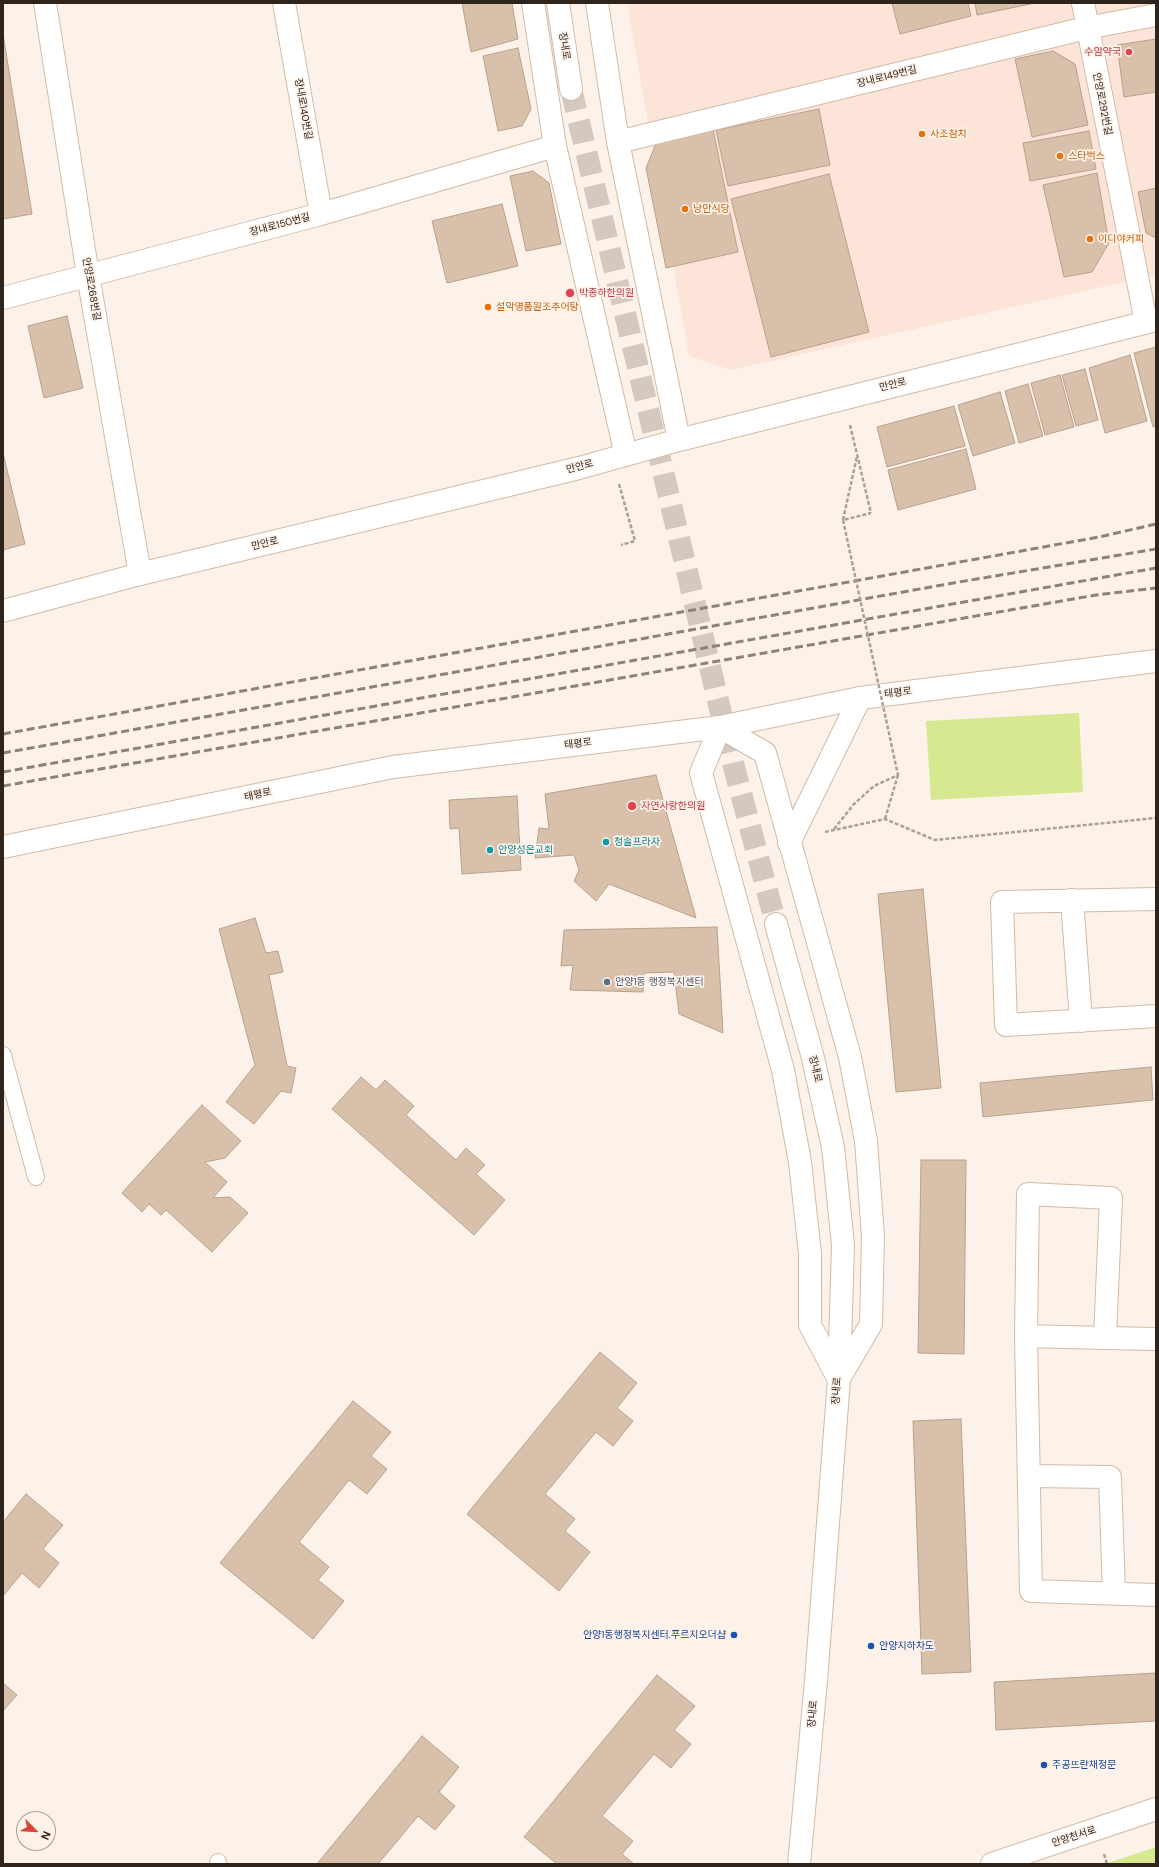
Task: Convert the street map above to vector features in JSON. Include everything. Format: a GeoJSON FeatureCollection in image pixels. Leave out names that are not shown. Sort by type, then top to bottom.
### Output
{"type":"FeatureCollection","features":[{"type":"Feature","properties":{"kind":"street","name":"안양로268번길"},"geometry":{"type":"LineString","coordinates":[[45,3],[88,275],[140,574]]}},
{"type":"Feature","properties":{"kind":"street","name":"장내로140번길"},"geometry":{"type":"LineString","coordinates":[[284,3],[321,214]]}},
{"type":"Feature","properties":{"kind":"street"},"geometry":{"type":"LineString","coordinates":[[533,3],[554,146],[619,457]]}},
{"type":"Feature","properties":{"kind":"street","name":"장내로"},"geometry":{"type":"LineString","coordinates":[[558,3],[571,89]]}},
{"type":"Feature","properties":{"kind":"street"},"geometry":{"type":"LineString","coordinates":[[597,3],[618,142],[679,440]]}},
{"type":"Feature","properties":{"kind":"street","name":"안양로292번길"},"geometry":{"type":"LineString","coordinates":[[1083,3],[1086,28],[1151,321]]}},
{"type":"Feature","properties":{"kind":"street","name":"장내로149번길"},"geometry":{"type":"LineString","coordinates":[[618,142],[1086,28],[1156,15]]}},
{"type":"Feature","properties":{"kind":"street","name":"장내로150번길"},"geometry":{"type":"LineString","coordinates":[[3,298],[321,214],[554,146]]}},
{"type":"Feature","properties":{"kind":"street","name":"만안로"},"geometry":{"type":"LineString","coordinates":[[3,611],[140,574],[374,519],[619,457],[679,440],[1151,321]]}},
{"type":"Feature","properties":{"kind":"street","name":"태평로"},"geometry":{"type":"LineString","coordinates":[[3,847],[393,767],[720,727],[860,698],[1156,662]]}},
{"type":"Feature","properties":{"kind":"street"},"geometry":{"type":"LineString","coordinates":[[789,842],[860,698]]}},
{"type":"Feature","properties":{"kind":"street"},"geometry":{"type":"LineString","coordinates":[[720,727],[765,752],[850,1057],[866,1141],[873,1237],[871,1324],[839,1379],[810,1325],[808,1238],[800,1162],[783,1070],[701,773],[720,727]]}},
{"type":"Feature","properties":{"kind":"street"},"geometry":{"type":"LineString","coordinates":[[1156,899],[1002,902],[1006,1025],[1156,1016]]}},
{"type":"Feature","properties":{"kind":"street"},"geometry":{"type":"LineString","coordinates":[[1072,900],[1081,1021]]}},
{"type":"Feature","properties":{"kind":"street","name":"장내로"},"geometry":{"type":"LineString","coordinates":[[776,924],[813,1058],[833,1147],[843,1245],[839,1379],[816,1682],[799,1864]]}},
{"type":"Feature","properties":{"kind":"street"},"geometry":{"type":"LineString","coordinates":[[1105,1338],[1111,1198],[1028,1194],[1026,1336],[1031,1591],[1156,1595]]}},
{"type":"Feature","properties":{"kind":"street"},"geometry":{"type":"LineString","coordinates":[[1026,1336],[1156,1339]]}},
{"type":"Feature","properties":{"kind":"street"},"geometry":{"type":"LineString","coordinates":[[1029,1476],[1110,1477],[1114,1594]]}},
{"type":"Feature","properties":{"kind":"street","name":"안양천서로"},"geometry":{"type":"LineString","coordinates":[[992,1864],[1156,1809]]}},
{"type":"Feature","properties":{"kind":"lane"},"geometry":{"type":"LineString","coordinates":[[3,1055],[36,1177]]}},
{"type":"Feature","properties":{"kind":"path"},"geometry":{"type":"LineString","coordinates":[[843,520],[871,513],[844,398]]}},
{"type":"Feature","properties":{"kind":"path"},"geometry":{"type":"LineString","coordinates":[[857,455],[843,520],[898,775],[885,819]]}},
{"type":"Feature","properties":{"kind":"path"},"geometry":{"type":"LineString","coordinates":[[619,457],[635,541],[621,545]]}},
{"type":"Feature","properties":{"kind":"path"},"geometry":{"type":"LineString","coordinates":[[834,830],[854,804],[874,786],[898,775]]}},
{"type":"Feature","properties":{"kind":"path"},"geometry":{"type":"LineString","coordinates":[[789,842],[885,819],[936,840],[1156,818]]}},
{"type":"Feature","properties":{"kind":"shaded area"},"geometry":{"type":"Polygon","coordinates":[[[627,3],[1156,3],[1156,275],[731,370],[689,356],[627,3]]]}},
{"type":"Feature","properties":{"kind":"green space"},"geometry":{"type":"Polygon","coordinates":[[[1079,713],[1083,792],[931,800],[926,721],[1079,713]]]}},
{"type":"Feature","properties":{"kind":"green space"},"geometry":{"type":"Polygon","coordinates":[[[1156,1847],[1156,1864],[1105,1864],[1156,1847]]]}},
{"type":"Feature","properties":{"kind":"building"},"geometry":{"type":"Polygon","coordinates":[[[462,3],[512,3],[518,39],[471,52],[462,3]]]}},
{"type":"Feature","properties":{"kind":"building"},"geometry":{"type":"Polygon","coordinates":[[[892,3],[968,3],[971,16],[900,34],[892,3]]]}},
{"type":"Feature","properties":{"kind":"building"},"geometry":{"type":"Polygon","coordinates":[[[975,3],[1035,3],[977,15],[975,3]]]}},
{"type":"Feature","properties":{"kind":"building"},"geometry":{"type":"Polygon","coordinates":[[[3,34],[32,214],[3,219],[3,34]]]}},
{"type":"Feature","properties":{"kind":"building"},"geometry":{"type":"Polygon","coordinates":[[[1156,39],[1156,92],[1124,97],[1117,45],[1156,39]]]}},
{"type":"Feature","properties":{"kind":"building"},"geometry":{"type":"Polygon","coordinates":[[[518,48],[531,109],[522,126],[498,131],[483,56],[518,48]]]}},
{"type":"Feature","properties":{"kind":"building"},"geometry":{"type":"Polygon","coordinates":[[[1053,51],[1075,64],[1088,125],[1032,137],[1015,59],[1053,51]]]}},
{"type":"Feature","properties":{"kind":"building"},"geometry":{"type":"Polygon","coordinates":[[[819,109],[830,165],[728,186],[716,130],[819,109]]]}},
{"type":"Feature","properties":{"kind":"building"},"geometry":{"type":"Polygon","coordinates":[[[713,129],[738,252],[666,268],[646,168],[657,141],[713,129]]]}},
{"type":"Feature","properties":{"kind":"building","name":"스타벅스"},"geometry":{"type":"Polygon","coordinates":[[[1089,131],[1096,169],[1030,181],[1023,143],[1089,131]]]}},
{"type":"Feature","properties":{"kind":"building"},"geometry":{"type":"Polygon","coordinates":[[[533,171],[549,183],[561,244],[526,251],[510,176],[533,171]]]}},
{"type":"Feature","properties":{"kind":"building"},"geometry":{"type":"Polygon","coordinates":[[[1097,173],[1109,243],[1092,272],[1064,277],[1043,185],[1097,173]]]}},
{"type":"Feature","properties":{"kind":"building"},"geometry":{"type":"Polygon","coordinates":[[[829,174],[869,332],[771,357],[731,199],[829,174]]]}},
{"type":"Feature","properties":{"kind":"building"},"geometry":{"type":"Polygon","coordinates":[[[1156,188],[1156,238],[1146,233],[1138,192],[1156,188]]]}},
{"type":"Feature","properties":{"kind":"building"},"geometry":{"type":"Polygon","coordinates":[[[502,204],[518,266],[447,283],[432,221],[502,204]]]}},
{"type":"Feature","properties":{"kind":"building"},"geometry":{"type":"Polygon","coordinates":[[[67,316],[83,388],[44,398],[28,326],[67,316]]]}},
{"type":"Feature","properties":{"kind":"building"},"geometry":{"type":"Polygon","coordinates":[[[1156,347],[1156,426],[1153,427],[1134,353],[1156,347]]]}},
{"type":"Feature","properties":{"kind":"building"},"geometry":{"type":"Polygon","coordinates":[[[1130,355],[1147,421],[1105,433],[1089,368],[1130,355]]]}},
{"type":"Feature","properties":{"kind":"building"},"geometry":{"type":"Polygon","coordinates":[[[1085,369],[1098,420],[1076,426],[1062,375],[1085,369]]]}},
{"type":"Feature","properties":{"kind":"building"},"geometry":{"type":"Polygon","coordinates":[[[1060,375],[1074,427],[1045,435],[1031,383],[1060,375]]]}},
{"type":"Feature","properties":{"kind":"building"},"geometry":{"type":"Polygon","coordinates":[[[1028,384],[1043,436],[1019,443],[1005,391],[1028,384]]]}},
{"type":"Feature","properties":{"kind":"building"},"geometry":{"type":"Polygon","coordinates":[[[1000,392],[1015,443],[973,456],[958,405],[1000,392]]]}},
{"type":"Feature","properties":{"kind":"building"},"geometry":{"type":"Polygon","coordinates":[[[954,406],[965,446],[887,467],[877,427],[954,406]]]}},
{"type":"Feature","properties":{"kind":"building"},"geometry":{"type":"Polygon","coordinates":[[[966,449],[976,489],[898,510],[888,470],[966,449]]]}},
{"type":"Feature","properties":{"kind":"building"},"geometry":{"type":"Polygon","coordinates":[[[3,453],[25,544],[3,550],[3,453]]]}},
{"type":"Feature","properties":{"kind":"building","name":"청솔프라자"},"geometry":{"type":"Polygon","coordinates":[[[656,775],[696,918],[609,884],[596,901],[574,881],[579,870],[574,855],[535,858],[539,828],[549,829],[545,794],[656,775]]]}},
{"type":"Feature","properties":{"kind":"building","name":"안양성은교회"},"geometry":{"type":"Polygon","coordinates":[[[517,796],[521,870],[462,874],[459,828],[450,829],[449,800],[517,796]]]}},
{"type":"Feature","properties":{"kind":"building"},"geometry":{"type":"Polygon","coordinates":[[[923,889],[941,1088],[896,1092],[878,894],[923,889]]]}},
{"type":"Feature","properties":{"kind":"building"},"geometry":{"type":"Polygon","coordinates":[[[255,918],[266,953],[278,951],[283,972],[269,975],[287,1066],[296,1068],[291,1093],[281,1091],[254,1124],[226,1102],[255,1065],[219,929],[255,918]]]}},
{"type":"Feature","properties":{"kind":"building","name":"안양1동 행정복지센터"},"geometry":{"type":"Polygon","coordinates":[[[717,927],[723,1033],[679,1014],[674,972],[644,973],[643,992],[570,990],[573,965],[561,966],[564,930],[717,927]]]}},
{"type":"Feature","properties":{"kind":"building"},"geometry":{"type":"Polygon","coordinates":[[[1151,1067],[1153,1100],[983,1117],[980,1083],[1151,1067]]]}},
{"type":"Feature","properties":{"kind":"building"},"geometry":{"type":"Polygon","coordinates":[[[361,1077],[376,1090],[385,1080],[414,1106],[406,1115],[456,1160],[466,1148],[485,1165],[476,1174],[505,1200],[474,1235],[332,1109],[361,1077]]]}},
{"type":"Feature","properties":{"kind":"building"},"geometry":{"type":"Polygon","coordinates":[[[202,1105],[241,1141],[225,1158],[205,1162],[227,1182],[213,1198],[230,1197],[248,1213],[212,1252],[166,1210],[161,1215],[149,1204],[142,1212],[122,1193],[202,1105]]]}},
{"type":"Feature","properties":{"kind":"building"},"geometry":{"type":"Polygon","coordinates":[[[921,1160],[966,1160],[964,1354],[918,1353],[921,1160]]]}},
{"type":"Feature","properties":{"kind":"building"},"geometry":{"type":"Polygon","coordinates":[[[600,1352],[637,1383],[617,1408],[633,1421],[613,1446],[596,1432],[545,1494],[575,1519],[565,1531],[590,1552],[559,1591],[467,1514],[600,1352]]]}},
{"type":"Feature","properties":{"kind":"building"},"geometry":{"type":"Polygon","coordinates":[[[353,1401],[391,1432],[371,1456],[387,1469],[367,1494],[349,1480],[299,1542],[329,1567],[318,1580],[344,1601],[313,1639],[220,1563],[353,1401]]]}},
{"type":"Feature","properties":{"kind":"building"},"geometry":{"type":"Polygon","coordinates":[[[961,1419],[971,1672],[922,1674],[913,1421],[961,1419]]]}},
{"type":"Feature","properties":{"kind":"building"},"geometry":{"type":"Polygon","coordinates":[[[26,1494],[63,1525],[43,1549],[59,1563],[39,1588],[22,1573],[3,1596],[3,1522],[26,1494]]]}},
{"type":"Feature","properties":{"kind":"building"},"geometry":{"type":"Polygon","coordinates":[[[1156,1673],[1156,1721],[996,1730],[994,1682],[1156,1673]]]}},
{"type":"Feature","properties":{"kind":"building"},"geometry":{"type":"Polygon","coordinates":[[[657,1675],[695,1706],[674,1730],[691,1744],[671,1768],[654,1754],[602,1816],[633,1841],[622,1854],[634,1864],[557,1864],[524,1837],[657,1675]]]}},
{"type":"Feature","properties":{"kind":"building"},"geometry":{"type":"Polygon","coordinates":[[[3,1683],[17,1695],[3,1711],[3,1683]]]}},
{"type":"Feature","properties":{"kind":"building"},"geometry":{"type":"Polygon","coordinates":[[[422,1736],[459,1767],[439,1792],[455,1806],[435,1830],[418,1816],[378,1864],[317,1864],[422,1736]]]}},
{"type":"Feature","properties":{"kind":"tunnel"},"geometry":{"type":"LineString","coordinates":[[571,89],[734,767],[776,924]]}},
{"type":"Feature","properties":{"kind":"railway"},"geometry":{"type":"LineString","coordinates":[[3,734],[1099,537],[1156,524]]}},
{"type":"Feature","properties":{"kind":"railway"},"geometry":{"type":"LineString","coordinates":[[3,753],[959,582],[1156,549]]}},
{"type":"Feature","properties":{"kind":"railway"},"geometry":{"type":"LineString","coordinates":[[3,772],[1156,568]]}},
{"type":"Feature","properties":{"kind":"railway"},"geometry":{"type":"LineString","coordinates":[[3,786],[1096,595],[1156,588]]}},
{"type":"Feature","properties":{"kind":"place","name":"수암약국"},"geometry":{"type":"Point","coordinates":[1129,52]}},
{"type":"Feature","properties":{"kind":"place","name":"사조참치"},"geometry":{"type":"Point","coordinates":[922,134]}},
{"type":"Feature","properties":{"kind":"place","name":"스타벅스"},"geometry":{"type":"Point","coordinates":[1060,156]}},
{"type":"Feature","properties":{"kind":"place","name":"낭만식당"},"geometry":{"type":"Point","coordinates":[685,209]}},
{"type":"Feature","properties":{"kind":"place","name":"이디야커피"},"geometry":{"type":"Point","coordinates":[1090,239]}},
{"type":"Feature","properties":{"kind":"place","name":"박종하한의원"},"geometry":{"type":"Point","coordinates":[570,293]}},
{"type":"Feature","properties":{"kind":"place","name":"설악명품원조추어탕"},"geometry":{"type":"Point","coordinates":[488,307]}},
{"type":"Feature","properties":{"kind":"place","name":"자연사랑한의원"},"geometry":{"type":"Point","coordinates":[632,806]}},
{"type":"Feature","properties":{"kind":"place","name":"청솔프라자"},"geometry":{"type":"Point","coordinates":[606,842]}},
{"type":"Feature","properties":{"kind":"place","name":"안양성은교회"},"geometry":{"type":"Point","coordinates":[490,850]}},
{"type":"Feature","properties":{"kind":"place","name":"안양1동 행정복지센터"},"geometry":{"type":"Point","coordinates":[607,982]}},
{"type":"Feature","properties":{"kind":"place","name":"안양1동행정복지센터.푸르지오더샵"},"geometry":{"type":"Point","coordinates":[734,1635]}},
{"type":"Feature","properties":{"kind":"place","name":"안양지하차도"},"geometry":{"type":"Point","coordinates":[871,1646]}},
{"type":"Feature","properties":{"kind":"place","name":"주공뜨란채정문"},"geometry":{"type":"Point","coordinates":[1044,1765]}}]}
